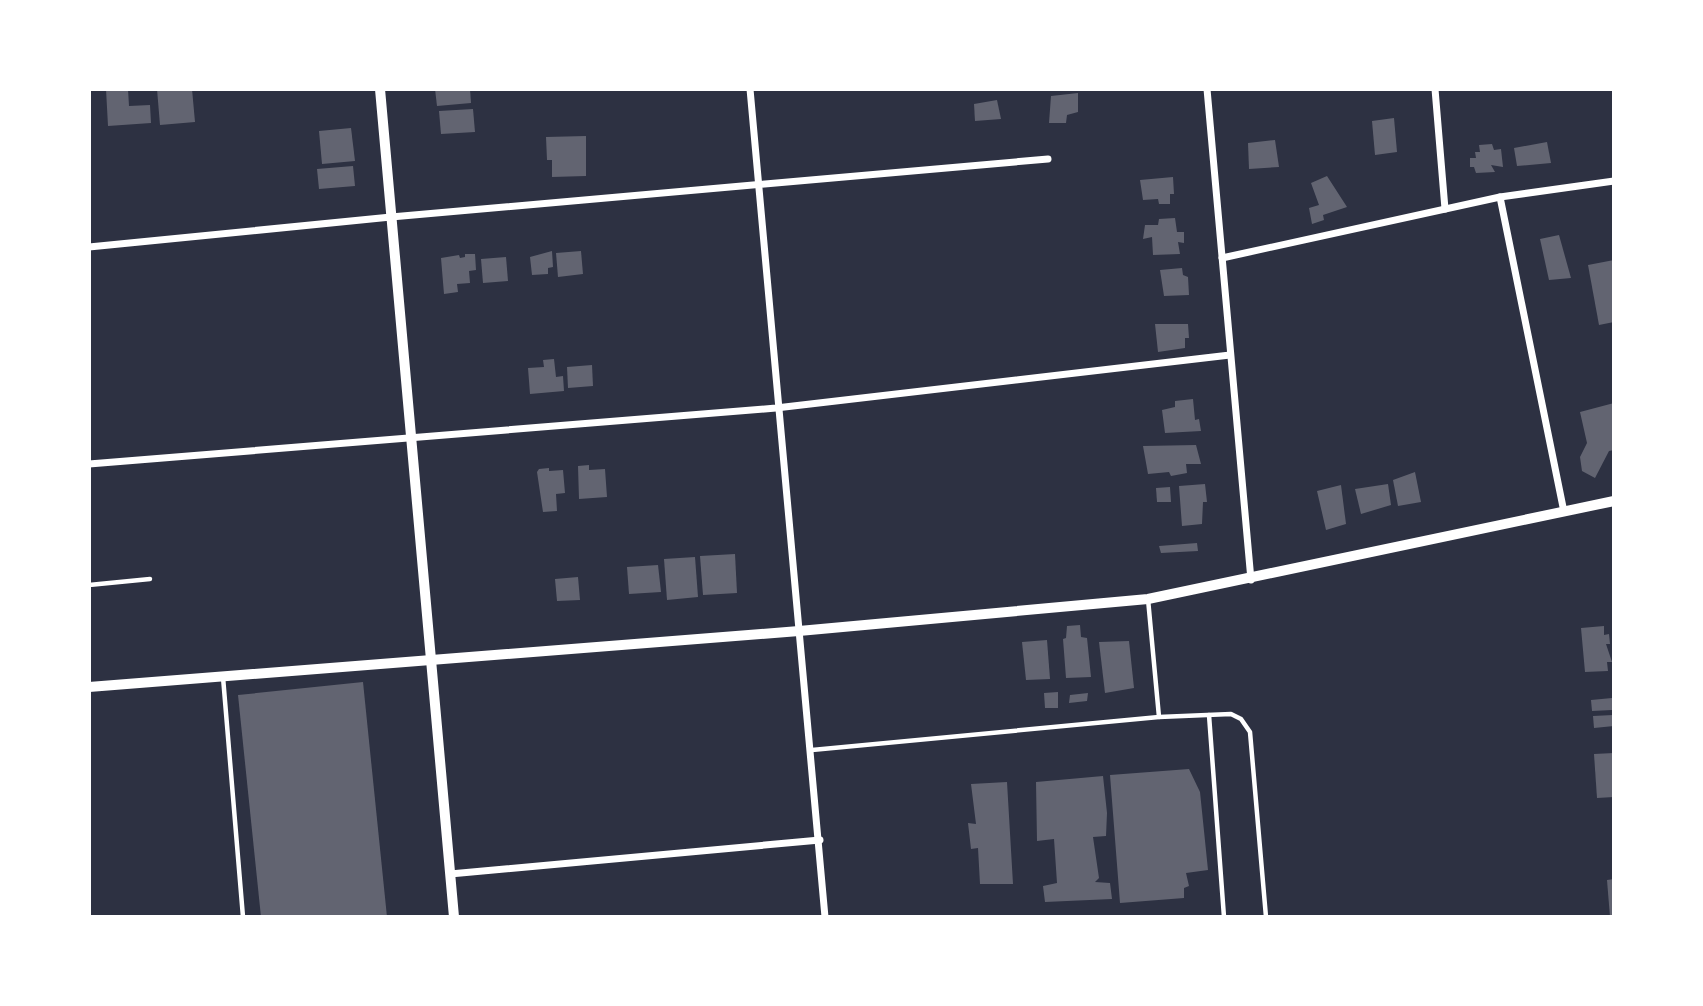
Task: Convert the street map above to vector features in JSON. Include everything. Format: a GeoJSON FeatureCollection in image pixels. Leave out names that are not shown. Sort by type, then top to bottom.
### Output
{"type":"FeatureCollection","features":[{"type":"Feature","properties":{"kind":"main road"},"geometry":{"type":"LineString","coordinates":[[89,687],[799,632],[1148,599],[1251,580],[1614,501]]}},
{"type":"Feature","properties":{"kind":"street"},"geometry":{"type":"LineString","coordinates":[[380,89],[409,438],[454,917]]}},
{"type":"Feature","properties":{"kind":"street"},"geometry":{"type":"LineString","coordinates":[[750,89],[760,184],[776,408],[812,750],[825,917]]}},
{"type":"Feature","properties":{"kind":"street"},"geometry":{"type":"LineString","coordinates":[[1207,89],[1251,580]]}},
{"type":"Feature","properties":{"kind":"street"},"geometry":{"type":"LineString","coordinates":[[1434,89],[1445,209]]}},
{"type":"Feature","properties":{"kind":"street"},"geometry":{"type":"LineString","coordinates":[[89,247],[391,217],[1048,159]]}},
{"type":"Feature","properties":{"kind":"street"},"geometry":{"type":"LineString","coordinates":[[1222,258],[1500,197],[1614,181]]}},
{"type":"Feature","properties":{"kind":"street"},"geometry":{"type":"LineString","coordinates":[[1500,197],[1564,512]]}},
{"type":"Feature","properties":{"kind":"street"},"geometry":{"type":"LineString","coordinates":[[89,464],[776,408],[1230,355]]}},
{"type":"Feature","properties":{"kind":"street"},"geometry":{"type":"LineString","coordinates":[[450,874],[820,840]]}},
{"type":"Feature","properties":{"kind":"lane"},"geometry":{"type":"LineString","coordinates":[[89,585],[150,579]]}},
{"type":"Feature","properties":{"kind":"lane"},"geometry":{"type":"LineString","coordinates":[[1148,599],[1159,717]]}},
{"type":"Feature","properties":{"kind":"lane"},"geometry":{"type":"LineString","coordinates":[[223,676],[243,917]]}},
{"type":"Feature","properties":{"kind":"lane"},"geometry":{"type":"LineString","coordinates":[[812,750],[1159,717],[1231,714],[1241,719],[1250,732],[1266,917]]}},
{"type":"Feature","properties":{"kind":"lane"},"geometry":{"type":"LineString","coordinates":[[1209,715],[1224,917]]}},
{"type":"Feature","properties":{"kind":"building"},"geometry":{"type":"Polygon","coordinates":[[[106,89],[128,89],[129,106],[150,105],[151,123],[108,126],[106,89]]]}},
{"type":"Feature","properties":{"kind":"building"},"geometry":{"type":"Polygon","coordinates":[[[157,89],[192,89],[195,122],[160,125],[157,89]]]}},
{"type":"Feature","properties":{"kind":"building"},"geometry":{"type":"Polygon","coordinates":[[[435,89],[470,89],[471,103],[437,106],[435,89]]]}},
{"type":"Feature","properties":{"kind":"building"},"geometry":{"type":"Polygon","coordinates":[[[1078,93],[1078,112],[1067,115],[1066,123],[1049,123],[1051,96],[1078,93]]]}},
{"type":"Feature","properties":{"kind":"building"},"geometry":{"type":"Polygon","coordinates":[[[997,100],[1001,119],[975,121],[974,104],[997,100]]]}},
{"type":"Feature","properties":{"kind":"building"},"geometry":{"type":"Polygon","coordinates":[[[473,109],[475,132],[441,134],[439,111],[473,109]]]}},
{"type":"Feature","properties":{"kind":"building"},"geometry":{"type":"Polygon","coordinates":[[[1394,118],[1397,152],[1375,155],[1372,121],[1394,118]]]}},
{"type":"Feature","properties":{"kind":"building"},"geometry":{"type":"Polygon","coordinates":[[[351,128],[355,161],[322,164],[319,131],[351,128]]]}},
{"type":"Feature","properties":{"kind":"building"},"geometry":{"type":"Polygon","coordinates":[[[586,136],[586,176],[552,177],[552,160],[547,160],[546,137],[586,136]]]}},
{"type":"Feature","properties":{"kind":"building"},"geometry":{"type":"Polygon","coordinates":[[[1275,140],[1279,167],[1249,169],[1248,143],[1275,140]]]}},
{"type":"Feature","properties":{"kind":"building"},"geometry":{"type":"Polygon","coordinates":[[[1547,142],[1551,163],[1517,166],[1514,148],[1547,142]]]}},
{"type":"Feature","properties":{"kind":"building"},"geometry":{"type":"Polygon","coordinates":[[[1492,144],[1494,150],[1501,149],[1503,167],[1491,165],[1495,172],[1476,173],[1474,167],[1470,167],[1470,158],[1476,158],[1475,152],[1480,152],[1479,145],[1492,144]]]}},
{"type":"Feature","properties":{"kind":"building"},"geometry":{"type":"Polygon","coordinates":[[[353,166],[355,186],[319,189],[317,169],[353,166]]]}},
{"type":"Feature","properties":{"kind":"building"},"geometry":{"type":"Polygon","coordinates":[[[1327,176],[1347,207],[1323,215],[1324,220],[1312,224],[1309,208],[1319,205],[1311,183],[1327,176]]]}},
{"type":"Feature","properties":{"kind":"building"},"geometry":{"type":"Polygon","coordinates":[[[1173,177],[1174,194],[1170,194],[1170,204],[1159,204],[1158,199],[1143,200],[1140,180],[1173,177]]]}},
{"type":"Feature","properties":{"kind":"building"},"geometry":{"type":"Polygon","coordinates":[[[1175,218],[1177,232],[1184,232],[1184,243],[1178,242],[1180,254],[1153,255],[1152,237],[1143,239],[1145,225],[1158,225],[1159,219],[1175,218]]]}},
{"type":"Feature","properties":{"kind":"building"},"geometry":{"type":"Polygon","coordinates":[[[1559,235],[1571,278],[1549,280],[1540,239],[1559,235]]]}},
{"type":"Feature","properties":{"kind":"building"},"geometry":{"type":"Polygon","coordinates":[[[552,251],[553,267],[548,268],[548,274],[532,275],[530,257],[552,251]]]}},
{"type":"Feature","properties":{"kind":"building"},"geometry":{"type":"Polygon","coordinates":[[[581,251],[583,274],[558,277],[556,253],[581,251]]]}},
{"type":"Feature","properties":{"kind":"building"},"geometry":{"type":"Polygon","coordinates":[[[465,254],[475,254],[476,270],[469,271],[470,283],[457,284],[458,292],[444,294],[441,258],[459,255],[460,258],[465,257],[465,254]]]}},
{"type":"Feature","properties":{"kind":"building"},"geometry":{"type":"Polygon","coordinates":[[[506,257],[508,281],[483,283],[481,259],[506,257]]]}},
{"type":"Feature","properties":{"kind":"building"},"geometry":{"type":"Polygon","coordinates":[[[1614,260],[1614,322],[1599,325],[1588,265],[1614,260]]]}},
{"type":"Feature","properties":{"kind":"building"},"geometry":{"type":"Polygon","coordinates":[[[1182,268],[1183,275],[1188,277],[1189,295],[1164,296],[1160,270],[1182,268]]]}},
{"type":"Feature","properties":{"kind":"building"},"geometry":{"type":"Polygon","coordinates":[[[1155,324],[1188,324],[1189,338],[1185,338],[1185,348],[1158,352],[1155,324]]]}},
{"type":"Feature","properties":{"kind":"building"},"geometry":{"type":"Polygon","coordinates":[[[554,359],[556,377],[563,376],[564,391],[530,394],[528,368],[544,367],[543,360],[554,359]]]}},
{"type":"Feature","properties":{"kind":"building"},"geometry":{"type":"Polygon","coordinates":[[[592,365],[593,386],[568,388],[567,367],[592,365]]]}},
{"type":"Feature","properties":{"kind":"building"},"geometry":{"type":"Polygon","coordinates":[[[1193,399],[1195,420],[1199,419],[1201,431],[1165,433],[1162,410],[1175,407],[1175,401],[1193,399]]]}},
{"type":"Feature","properties":{"kind":"building"},"geometry":{"type":"Polygon","coordinates":[[[1614,403],[1614,450],[1609,451],[1595,478],[1582,471],[1580,457],[1587,443],[1580,412],[1614,403]]]}},
{"type":"Feature","properties":{"kind":"building"},"geometry":{"type":"Polygon","coordinates":[[[1196,445],[1201,464],[1186,464],[1187,473],[1171,476],[1169,472],[1148,474],[1143,446],[1196,445]]]}},
{"type":"Feature","properties":{"kind":"building"},"geometry":{"type":"Polygon","coordinates":[[[589,465],[589,470],[605,469],[607,497],[579,499],[578,466],[589,465]]]}},
{"type":"Feature","properties":{"kind":"building"},"geometry":{"type":"Polygon","coordinates":[[[549,468],[549,471],[563,470],[565,493],[556,494],[557,511],[543,512],[537,472],[539,469],[549,468]]]}},
{"type":"Feature","properties":{"kind":"building"},"geometry":{"type":"Polygon","coordinates":[[[1415,472],[1421,502],[1398,506],[1393,480],[1415,472]]]}},
{"type":"Feature","properties":{"kind":"building"},"geometry":{"type":"Polygon","coordinates":[[[1205,484],[1207,502],[1203,502],[1202,524],[1182,526],[1179,486],[1205,484]]]}},
{"type":"Feature","properties":{"kind":"building"},"geometry":{"type":"Polygon","coordinates":[[[1388,484],[1391,505],[1361,514],[1355,489],[1388,484]]]}},
{"type":"Feature","properties":{"kind":"building"},"geometry":{"type":"Polygon","coordinates":[[[1341,485],[1346,524],[1326,530],[1317,491],[1341,485]]]}},
{"type":"Feature","properties":{"kind":"building"},"geometry":{"type":"Polygon","coordinates":[[[1170,487],[1171,502],[1157,502],[1156,488],[1170,487]]]}},
{"type":"Feature","properties":{"kind":"building"},"geometry":{"type":"Polygon","coordinates":[[[1197,543],[1198,551],[1161,553],[1159,546],[1197,543]]]}},
{"type":"Feature","properties":{"kind":"building"},"geometry":{"type":"Polygon","coordinates":[[[735,554],[737,593],[703,595],[700,556],[735,554]]]}},
{"type":"Feature","properties":{"kind":"building"},"geometry":{"type":"Polygon","coordinates":[[[695,557],[698,597],[667,600],[664,559],[695,557]]]}},
{"type":"Feature","properties":{"kind":"building"},"geometry":{"type":"Polygon","coordinates":[[[658,565],[661,592],[629,594],[627,567],[658,565]]]}},
{"type":"Feature","properties":{"kind":"building"},"geometry":{"type":"Polygon","coordinates":[[[578,577],[580,600],[557,601],[555,579],[578,577]]]}},
{"type":"Feature","properties":{"kind":"building"},"geometry":{"type":"Polygon","coordinates":[[[1080,625],[1081,637],[1087,638],[1091,677],[1066,678],[1063,639],[1066,638],[1067,626],[1080,625]]]}},
{"type":"Feature","properties":{"kind":"building"},"geometry":{"type":"Polygon","coordinates":[[[1604,626],[1604,635],[1609,634],[1610,644],[1606,644],[1612,662],[1607,662],[1608,671],[1585,672],[1581,628],[1604,626]]]}},
{"type":"Feature","properties":{"kind":"building"},"geometry":{"type":"Polygon","coordinates":[[[1047,640],[1050,679],[1026,680],[1022,642],[1047,640]]]}},
{"type":"Feature","properties":{"kind":"building"},"geometry":{"type":"Polygon","coordinates":[[[1129,641],[1134,688],[1105,693],[1099,642],[1129,641]]]}},
{"type":"Feature","properties":{"kind":"building"},"geometry":{"type":"Polygon","coordinates":[[[363,682],[387,917],[261,917],[238,695],[363,682]]]}},
{"type":"Feature","properties":{"kind":"building"},"geometry":{"type":"Polygon","coordinates":[[[1058,692],[1058,708],[1045,708],[1044,693],[1058,692]]]}},
{"type":"Feature","properties":{"kind":"building"},"geometry":{"type":"Polygon","coordinates":[[[1088,693],[1087,701],[1069,703],[1070,695],[1088,693]]]}},
{"type":"Feature","properties":{"kind":"building"},"geometry":{"type":"Polygon","coordinates":[[[1612,698],[1612,710],[1592,711],[1591,700],[1612,698]]]}},
{"type":"Feature","properties":{"kind":"building"},"geometry":{"type":"Polygon","coordinates":[[[1613,715],[1614,726],[1594,728],[1593,716],[1613,715]]]}},
{"type":"Feature","properties":{"kind":"building"},"geometry":{"type":"Polygon","coordinates":[[[1614,753],[1614,797],[1597,798],[1594,754],[1614,753]]]}},
{"type":"Feature","properties":{"kind":"building"},"geometry":{"type":"Polygon","coordinates":[[[1189,769],[1200,792],[1208,870],[1186,873],[1189,886],[1184,888],[1184,898],[1120,903],[1110,775],[1189,769]]]}},
{"type":"Feature","properties":{"kind":"building"},"geometry":{"type":"Polygon","coordinates":[[[1103,776],[1107,813],[1106,836],[1093,837],[1099,878],[1095,882],[1110,883],[1112,899],[1045,902],[1043,886],[1057,883],[1054,839],[1037,841],[1036,782],[1103,776]]]}},
{"type":"Feature","properties":{"kind":"building"},"geometry":{"type":"Polygon","coordinates":[[[1007,782],[1013,884],[980,884],[978,848],[971,849],[968,823],[976,824],[971,784],[1007,782]]]}},
{"type":"Feature","properties":{"kind":"building"},"geometry":{"type":"Polygon","coordinates":[[[1614,879],[1614,917],[1610,917],[1607,880],[1614,879]]]}}]}
